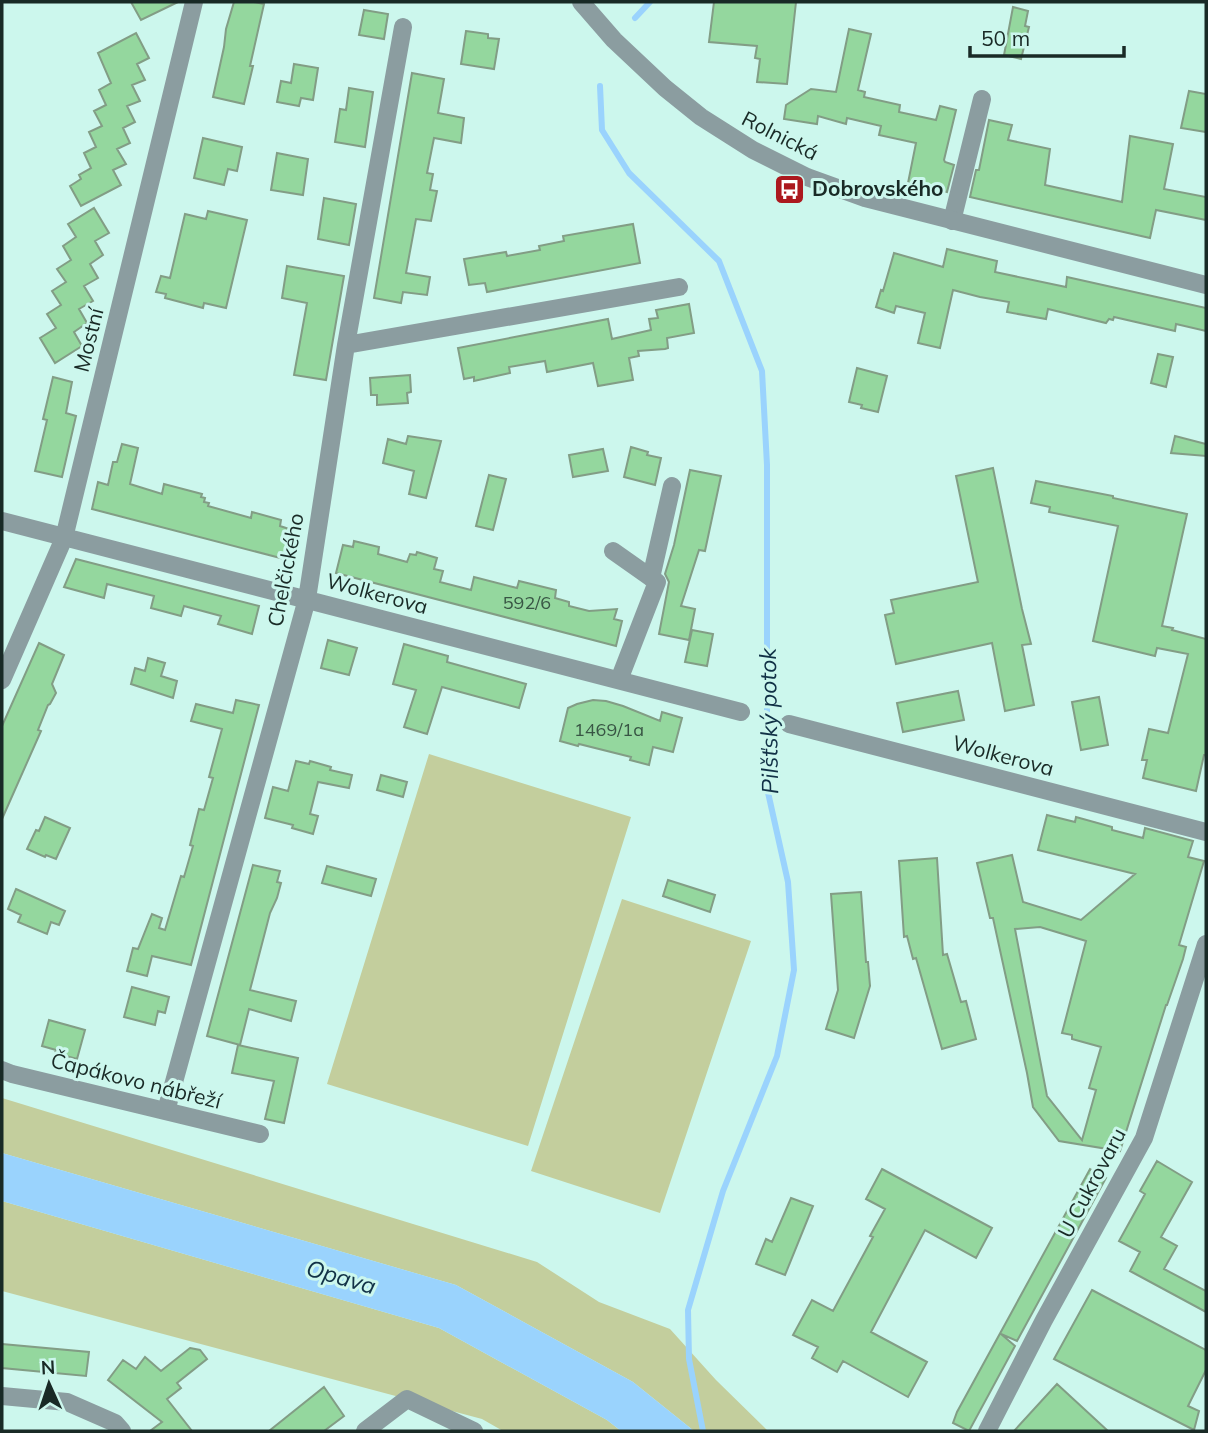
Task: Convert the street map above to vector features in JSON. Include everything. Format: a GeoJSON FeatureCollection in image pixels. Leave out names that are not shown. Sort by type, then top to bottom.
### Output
{"type":"FeatureCollection","features":[{"type":"Feature","properties":{"kind":"street","name":"Mostní"},"geometry":{"type":"LineString","coordinates":[[2,680],[64,538],[194,2]]}},
{"type":"Feature","properties":{"kind":"street","name":"Rolnická"},"geometry":{"type":"LineString","coordinates":[[581,2],[614,40],[665,88],[701,117],[752,150],[807,177],[864,198],[1206,285]]}},
{"type":"Feature","properties":{"kind":"street","name":"Chelčického"},"geometry":{"type":"LineString","coordinates":[[166,1111],[307,599],[346,345],[403,27]]}},
{"type":"Feature","properties":{"kind":"street"},"geometry":{"type":"LineString","coordinates":[[953,221],[982,99]]}},
{"type":"Feature","properties":{"kind":"street"},"geometry":{"type":"LineString","coordinates":[[346,345],[679,287]]}},
{"type":"Feature","properties":{"kind":"street"},"geometry":{"type":"LineString","coordinates":[[652,578],[672,486]]}},
{"type":"Feature","properties":{"kind":"street","name":"Wolkerova"},"geometry":{"type":"LineString","coordinates":[[2,521],[741,712]]}},
{"type":"Feature","properties":{"kind":"street"},"geometry":{"type":"LineString","coordinates":[[613,551],[657,582],[619,680]]}},
{"type":"Feature","properties":{"kind":"street","name":"Wolkerova"},"geometry":{"type":"LineString","coordinates":[[789,724],[1206,832]]}},
{"type":"Feature","properties":{"kind":"street","name":"U Cukrovaru"},"geometry":{"type":"LineString","coordinates":[[987,1431],[1044,1320],[1144,1138],[1206,944]]}},
{"type":"Feature","properties":{"kind":"street","name":"Čapákovo nábřeží"},"geometry":{"type":"LineString","coordinates":[[2,1070],[260,1134]]}},
{"type":"Feature","properties":{"kind":"street"},"geometry":{"type":"LineString","coordinates":[[2,1396],[67,1402],[115,1423],[122,1431]]}},
{"type":"Feature","properties":{"kind":"street"},"geometry":{"type":"LineString","coordinates":[[365,1431],[407,1399],[474,1431]]}},
{"type":"Feature","properties":{"kind":"green space"},"geometry":{"type":"Polygon","coordinates":[[[429,754],[631,817],[528,1146],[327,1084],[429,754]]]}},
{"type":"Feature","properties":{"kind":"green space"},"geometry":{"type":"Polygon","coordinates":[[[622,899],[751,941],[660,1213],[531,1171],[622,899]]]}},
{"type":"Feature","properties":{"kind":"green space"},"geometry":{"type":"Polygon","coordinates":[[[2,1098],[537,1262],[599,1302],[670,1329],[716,1380],[768,1431],[694,1431],[633,1382],[456,1285],[2,1153],[2,1098]]]}},
{"type":"Feature","properties":{"kind":"green space"},"geometry":{"type":"Polygon","coordinates":[[[2,1201],[439,1328],[607,1420],[621,1431],[503,1431],[482,1419],[2,1291],[2,1201]]]}},
{"type":"Feature","properties":{"kind":"water","name":"Opava"},"geometry":{"type":"Polygon","coordinates":[[[2,1153],[456,1285],[633,1382],[694,1431],[621,1431],[607,1420],[439,1328],[2,1201],[2,1153]]]}},
{"type":"Feature","properties":{"kind":"building"},"geometry":{"type":"Polygon","coordinates":[[[131,2],[178,2],[141,20],[131,2]]]}},
{"type":"Feature","properties":{"kind":"building"},"geometry":{"type":"Polygon","coordinates":[[[234,2],[264,4],[244,104],[213,97],[234,2]]]}},
{"type":"Feature","properties":{"kind":"building"},"geometry":{"type":"Polygon","coordinates":[[[714,2],[796,2],[787,84],[757,82],[760,59],[755,58],[757,46],[709,42],[714,2]]]}},
{"type":"Feature","properties":{"kind":"building"},"geometry":{"type":"Polygon","coordinates":[[[1013,7],[1028,11],[1025,26],[1029,27],[1021,59],[1004,55],[1013,7]]]}},
{"type":"Feature","properties":{"kind":"building"},"geometry":{"type":"Polygon","coordinates":[[[364,10],[388,14],[384,39],[359,35],[364,10]]]}},
{"type":"Feature","properties":{"kind":"building"},"geometry":{"type":"Polygon","coordinates":[[[849,29],[871,34],[858,90],[865,92],[864,97],[900,105],[899,112],[936,120],[940,106],[956,110],[944,160],[954,165],[947,192],[908,183],[916,143],[879,135],[881,126],[847,118],[846,124],[818,116],[817,124],[784,119],[786,105],[811,89],[836,92],[849,29]]]}},
{"type":"Feature","properties":{"kind":"building"},"geometry":{"type":"Polygon","coordinates":[[[466,31],[488,34],[488,38],[499,39],[494,69],[461,64],[466,31]]]}},
{"type":"Feature","properties":{"kind":"building"},"geometry":{"type":"Polygon","coordinates":[[[136,33],[149,58],[137,64],[145,80],[132,85],[140,101],[127,106],[135,122],[123,128],[130,143],[117,149],[126,164],[113,170],[121,185],[81,206],[70,186],[81,179],[79,175],[91,168],[84,153],[96,147],[89,132],[102,126],[94,111],[106,105],[99,90],[111,83],[98,53],[136,33]]]}},
{"type":"Feature","properties":{"kind":"building"},"geometry":{"type":"Polygon","coordinates":[[[294,64],[318,68],[313,100],[301,98],[299,106],[277,102],[281,81],[291,83],[294,64]]]}},
{"type":"Feature","properties":{"kind":"building"},"geometry":{"type":"Polygon","coordinates":[[[412,73],[444,79],[438,113],[464,118],[461,143],[434,138],[427,173],[433,174],[430,190],[437,191],[431,221],[416,219],[406,273],[430,277],[427,295],[403,292],[401,303],[374,298],[412,73]]]}},
{"type":"Feature","properties":{"kind":"building"},"geometry":{"type":"Polygon","coordinates":[[[349,88],[373,92],[365,147],[335,142],[340,109],[346,110],[349,88]]]}},
{"type":"Feature","properties":{"kind":"building"},"geometry":{"type":"Polygon","coordinates":[[[1189,91],[1206,94],[1206,132],[1181,128],[1189,91]]]}},
{"type":"Feature","properties":{"kind":"building"},"geometry":{"type":"Polygon","coordinates":[[[989,120],[1012,125],[1008,140],[1050,149],[1045,185],[1122,202],[1130,136],[1173,144],[1164,189],[1206,197],[1206,220],[1156,210],[1150,238],[970,197],[976,170],[979,170],[989,120]]]}},
{"type":"Feature","properties":{"kind":"building"},"geometry":{"type":"Polygon","coordinates":[[[203,138],[242,147],[237,171],[228,169],[224,185],[194,178],[203,138]]]}},
{"type":"Feature","properties":{"kind":"building"},"geometry":{"type":"Polygon","coordinates":[[[277,153],[308,159],[303,195],[271,190],[277,153]]]}},
{"type":"Feature","properties":{"kind":"building"},"geometry":{"type":"Polygon","coordinates":[[[324,198],[356,204],[349,245],[318,239],[324,198]]]}},
{"type":"Feature","properties":{"kind":"building"},"geometry":{"type":"Polygon","coordinates":[[[94,208],[109,233],[95,241],[103,255],[90,264],[98,278],[84,286],[93,301],[79,309],[87,323],[74,332],[82,346],[55,363],[40,338],[56,328],[47,314],[61,305],[52,291],[66,282],[57,269],[71,260],[63,246],[76,237],[68,224],[94,208]]]}},
{"type":"Feature","properties":{"kind":"building"},"geometry":{"type":"Polygon","coordinates":[[[208,211],[247,220],[226,308],[204,303],[203,308],[165,298],[166,294],[156,292],[161,276],[170,278],[185,214],[206,219],[208,211]]]}},
{"type":"Feature","properties":{"kind":"building"},"geometry":{"type":"Polygon","coordinates":[[[633,224],[640,263],[487,292],[485,283],[469,285],[464,259],[540,250],[539,246],[564,241],[563,236],[633,224]]]}},
{"type":"Feature","properties":{"kind":"building"},"geometry":{"type":"Polygon","coordinates":[[[947,249],[997,261],[995,272],[1066,287],[1067,277],[1206,308],[1206,331],[1176,324],[1175,331],[1114,317],[1106,323],[1048,309],[1046,319],[1007,312],[1009,302],[953,290],[940,348],[918,343],[925,313],[896,306],[894,313],[876,307],[881,290],[883,291],[894,253],[943,267],[947,249]]]}},
{"type":"Feature","properties":{"kind":"building"},"geometry":{"type":"Polygon","coordinates":[[[287,266],[344,276],[326,380],[294,375],[307,303],[282,298],[287,266]]]}},
{"type":"Feature","properties":{"kind":"building"},"geometry":{"type":"Polygon","coordinates":[[[689,304],[694,333],[667,338],[668,348],[665,349],[638,351],[639,356],[629,358],[633,380],[598,386],[593,363],[547,372],[545,361],[509,367],[510,373],[474,381],[474,377],[464,379],[458,348],[608,319],[612,339],[651,330],[649,319],[658,318],[656,310],[689,304]]]}},
{"type":"Feature","properties":{"kind":"building"},"geometry":{"type":"Polygon","coordinates":[[[1158,354],[1173,357],[1166,387],[1151,383],[1158,354]]]}},
{"type":"Feature","properties":{"kind":"building"},"geometry":{"type":"Polygon","coordinates":[[[857,368],[887,376],[878,412],[849,402],[857,368]]]}},
{"type":"Feature","properties":{"kind":"building"},"geometry":{"type":"Polygon","coordinates":[[[410,375],[411,392],[407,393],[408,403],[377,405],[377,395],[371,395],[370,378],[410,375]]]}},
{"type":"Feature","properties":{"kind":"building"},"geometry":{"type":"Polygon","coordinates":[[[53,377],[72,382],[66,413],[76,416],[62,477],[35,471],[47,420],[43,419],[53,377]]]}},
{"type":"Feature","properties":{"kind":"building"},"geometry":{"type":"Polygon","coordinates":[[[408,436],[441,441],[426,498],[409,494],[414,471],[383,463],[388,439],[406,444],[408,436]]]}},
{"type":"Feature","properties":{"kind":"building"},"geometry":{"type":"Polygon","coordinates":[[[1175,436],[1206,444],[1206,456],[1171,453],[1175,436]]]}},
{"type":"Feature","properties":{"kind":"building"},"geometry":{"type":"Polygon","coordinates":[[[122,444],[138,448],[130,484],[162,494],[164,484],[202,494],[204,502],[209,503],[208,506],[251,518],[252,512],[281,520],[280,526],[295,531],[288,560],[92,509],[98,482],[108,485],[113,462],[117,462],[122,444]]]}},
{"type":"Feature","properties":{"kind":"building"},"geometry":{"type":"Polygon","coordinates":[[[631,447],[661,458],[655,485],[624,477],[631,447]]]}},
{"type":"Feature","properties":{"kind":"building"},"geometry":{"type":"Polygon","coordinates":[[[603,449],[608,471],[573,477],[569,455],[603,449]]]}},
{"type":"Feature","properties":{"kind":"building"},"geometry":{"type":"Polygon","coordinates":[[[993,468],[1031,644],[1022,645],[1034,705],[1005,711],[992,643],[896,664],[885,615],[894,613],[891,600],[978,582],[956,476],[993,468]]]}},
{"type":"Feature","properties":{"kind":"building"},"geometry":{"type":"Polygon","coordinates":[[[690,470],[721,476],[705,551],[699,550],[681,606],[695,609],[689,640],[659,634],[669,582],[665,574],[690,470]]]}},
{"type":"Feature","properties":{"kind":"building"},"geometry":{"type":"Polygon","coordinates":[[[489,475],[506,479],[493,530],[476,526],[489,475]]]}},
{"type":"Feature","properties":{"kind":"building"},"geometry":{"type":"Polygon","coordinates":[[[1036,481],[1187,514],[1162,626],[1206,639],[1206,755],[1196,791],[1143,778],[1147,760],[1142,760],[1149,729],[1168,733],[1188,654],[1157,648],[1155,656],[1093,641],[1118,526],[1049,512],[1050,507],[1031,503],[1036,481]]]}},
{"type":"Feature","properties":{"kind":"building"},"geometry":{"type":"Polygon","coordinates":[[[354,541],[379,547],[378,554],[407,562],[410,554],[416,555],[417,552],[437,558],[434,569],[443,571],[440,582],[471,590],[474,577],[517,588],[519,581],[556,590],[555,598],[569,602],[569,606],[589,611],[617,609],[614,619],[622,621],[616,646],[336,573],[343,545],[353,547],[354,541]]]}},
{"type":"Feature","properties":{"kind":"building"},"geometry":{"type":"Polygon","coordinates":[[[76,559],[259,606],[252,634],[218,624],[221,616],[184,606],[181,616],[151,608],[154,596],[107,584],[104,598],[64,587],[76,559]]]}},
{"type":"Feature","properties":{"kind":"building"},"geometry":{"type":"Polygon","coordinates":[[[692,630],[713,634],[707,666],[685,662],[692,630]]]}},
{"type":"Feature","properties":{"kind":"building"},"geometry":{"type":"Polygon","coordinates":[[[328,640],[357,648],[349,675],[321,668],[328,640]]]}},
{"type":"Feature","properties":{"kind":"building"},"geometry":{"type":"Polygon","coordinates":[[[39,643],[64,655],[52,684],[56,693],[48,705],[38,730],[41,731],[2,819],[2,726],[39,643]]]}},
{"type":"Feature","properties":{"kind":"building"},"geometry":{"type":"Polygon","coordinates":[[[404,644],[448,656],[447,662],[526,684],[519,708],[442,687],[427,734],[404,727],[416,690],[393,684],[404,644]]]}},
{"type":"Feature","properties":{"kind":"building"},"geometry":{"type":"Polygon","coordinates":[[[148,658],[165,663],[161,676],[177,681],[173,698],[131,684],[135,668],[145,671],[148,658]]]}},
{"type":"Feature","properties":{"kind":"building"},"geometry":{"type":"Polygon","coordinates":[[[958,691],[964,720],[903,732],[897,703],[958,691]]]}},
{"type":"Feature","properties":{"kind":"building"},"geometry":{"type":"Polygon","coordinates":[[[1099,697],[1108,745],[1081,750],[1072,702],[1099,697]]]}},
{"type":"Feature","properties":{"kind":"building"},"geometry":{"type":"Polygon","coordinates":[[[236,700],[259,705],[191,965],[152,956],[147,976],[127,971],[133,948],[138,949],[152,914],[162,918],[159,928],[165,930],[193,846],[190,845],[199,809],[204,810],[213,778],[209,777],[222,729],[191,721],[196,704],[233,713],[236,700]]]}},
{"type":"Feature","properties":{"kind":"building"},"geometry":{"type":"Polygon","coordinates":[[[593,700],[623,706],[660,721],[662,712],[682,718],[673,752],[653,747],[649,765],[630,760],[631,757],[560,741],[568,708],[593,700]]]}},
{"type":"Feature","properties":{"kind":"building"},"geometry":{"type":"Polygon","coordinates":[[[296,761],[309,764],[310,761],[331,767],[330,770],[352,775],[349,788],[318,782],[310,814],[318,816],[313,834],[292,828],[293,825],[265,818],[273,787],[288,791],[296,761]]]}},
{"type":"Feature","properties":{"kind":"building"},"geometry":{"type":"Polygon","coordinates":[[[381,775],[407,782],[403,797],[377,790],[381,775]]]}},
{"type":"Feature","properties":{"kind":"building"},"geometry":{"type":"Polygon","coordinates":[[[1047,815],[1075,822],[1076,817],[1143,838],[1145,828],[1193,841],[1188,857],[1204,861],[1179,945],[1186,947],[1183,959],[1120,1151],[1059,1141],[1033,1107],[993,918],[990,918],[977,863],[1012,855],[1023,902],[1081,920],[1135,874],[1038,850],[1047,815]],[[1040,927],[1015,929],[1047,1096],[1082,1140],[1096,1090],[1089,1088],[1101,1047],[1072,1039],[1072,1035],[1062,1033],[1086,941],[1040,927]]]}},
{"type":"Feature","properties":{"kind":"building"},"geometry":{"type":"Polygon","coordinates":[[[45,817],[70,828],[56,859],[27,849],[45,817]]]}},
{"type":"Feature","properties":{"kind":"building"},"geometry":{"type":"Polygon","coordinates":[[[937,858],[943,955],[947,954],[961,1002],[966,1001],[976,1039],[942,1049],[916,958],[913,959],[907,936],[904,937],[899,861],[937,858]]]}},
{"type":"Feature","properties":{"kind":"building"},"geometry":{"type":"Polygon","coordinates":[[[253,865],[280,871],[277,882],[281,883],[270,913],[250,990],[296,1001],[291,1021],[249,1009],[240,1045],[207,1036],[253,865]]]}},
{"type":"Feature","properties":{"kind":"building"},"geometry":{"type":"Polygon","coordinates":[[[327,866],[376,879],[371,896],[322,883],[327,866]]]}},
{"type":"Feature","properties":{"kind":"building"},"geometry":{"type":"Polygon","coordinates":[[[668,880],[715,895],[710,912],[663,896],[668,880]]]}},
{"type":"Feature","properties":{"kind":"building"},"geometry":{"type":"Polygon","coordinates":[[[16,889],[65,911],[59,925],[51,922],[47,934],[18,922],[21,915],[8,909],[16,889]]]}},
{"type":"Feature","properties":{"kind":"building"},"geometry":{"type":"Polygon","coordinates":[[[861,892],[870,986],[854,1038],[826,1029],[838,990],[831,894],[861,892]]]}},
{"type":"Feature","properties":{"kind":"building"},"geometry":{"type":"Polygon","coordinates":[[[132,987],[169,997],[165,1013],[158,1011],[155,1025],[124,1017],[132,987]]]}},
{"type":"Feature","properties":{"kind":"building"},"geometry":{"type":"Polygon","coordinates":[[[49,1020],[85,1030],[77,1059],[42,1046],[49,1020]]]}},
{"type":"Feature","properties":{"kind":"building"},"geometry":{"type":"Polygon","coordinates":[[[238,1045],[298,1058],[284,1123],[265,1119],[274,1081],[232,1073],[238,1045]]]}},
{"type":"Feature","properties":{"kind":"building"},"geometry":{"type":"Polygon","coordinates":[[[1157,1161],[1192,1182],[1161,1237],[1177,1246],[1164,1269],[1206,1291],[1206,1312],[1130,1271],[1140,1252],[1119,1241],[1145,1194],[1140,1191],[1157,1161]]]}},
{"type":"Feature","properties":{"kind":"building"},"geometry":{"type":"Polygon","coordinates":[[[882,1169],[992,1228],[976,1258],[925,1230],[871,1332],[927,1362],[908,1397],[843,1361],[837,1372],[812,1358],[818,1347],[793,1335],[812,1300],[833,1311],[873,1237],[870,1236],[885,1209],[866,1199],[882,1169]]]}},
{"type":"Feature","properties":{"kind":"building"},"geometry":{"type":"Polygon","coordinates":[[[1090,1169],[1106,1178],[1017,1341],[1001,1334],[1015,1346],[969,1431],[953,1423],[957,1412],[1090,1169]]]}},
{"type":"Feature","properties":{"kind":"building"},"geometry":{"type":"Polygon","coordinates":[[[791,1198],[813,1206],[785,1275],[756,1264],[766,1239],[772,1242],[791,1198]]]}},
{"type":"Feature","properties":{"kind":"building"},"geometry":{"type":"Polygon","coordinates":[[[1092,1290],[1206,1350],[1206,1370],[1188,1406],[1199,1411],[1194,1430],[1054,1359],[1092,1290]]]}},
{"type":"Feature","properties":{"kind":"building"},"geometry":{"type":"Polygon","coordinates":[[[2,1344],[89,1352],[86,1376],[2,1368],[2,1344]]]}},
{"type":"Feature","properties":{"kind":"building"},"geometry":{"type":"Polygon","coordinates":[[[190,1348],[200,1350],[207,1359],[177,1383],[181,1388],[167,1399],[192,1431],[150,1431],[162,1422],[108,1380],[123,1360],[136,1369],[145,1357],[161,1371],[190,1348]]]}},
{"type":"Feature","properties":{"kind":"building"},"geometry":{"type":"Polygon","coordinates":[[[1057,1384],[1108,1431],[1014,1431],[1057,1384]]]}},
{"type":"Feature","properties":{"kind":"building"},"geometry":{"type":"Polygon","coordinates":[[[324,1387],[344,1416],[324,1431],[269,1431],[324,1387]]]}},
{"type":"Feature","properties":{"kind":"waterway","name":"Pilšťský potok"},"geometry":{"type":"LineString","coordinates":[[635,18],[650,2]]}},
{"type":"Feature","properties":{"kind":"waterway","name":"Pilšťský potok"},"geometry":{"type":"LineString","coordinates":[[600,86],[602,130],[629,173],[719,261],[762,371],[767,465],[767,788],[788,882],[794,970],[777,1056],[723,1191],[688,1310],[689,1359],[703,1431]]}},
{"type":"Feature","properties":{"kind":"place","name":"Dobrovského"},"geometry":{"type":"Point","coordinates":[789,189]}}]}
